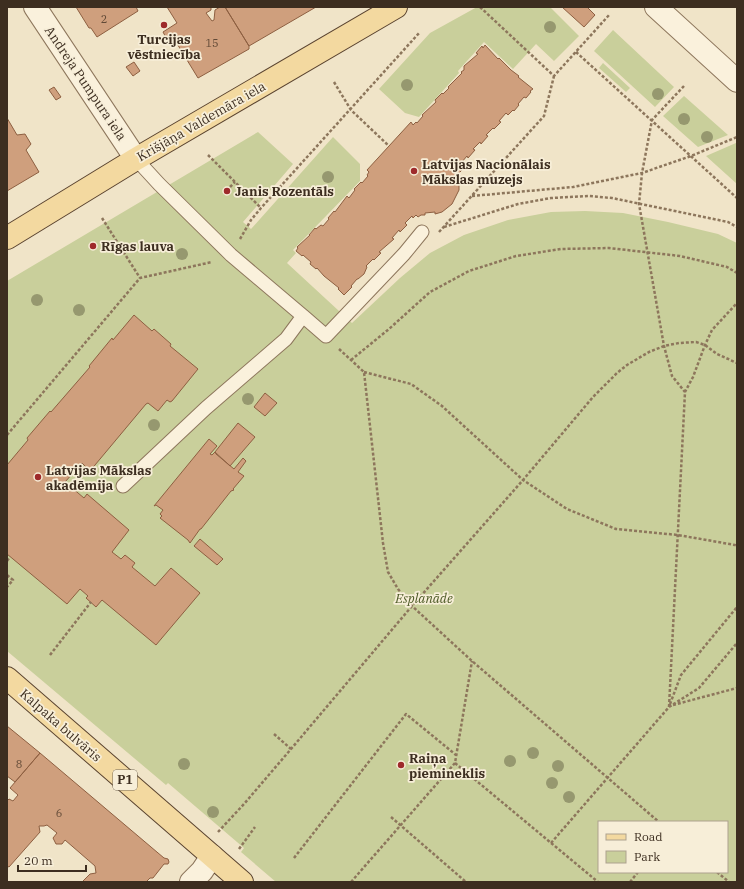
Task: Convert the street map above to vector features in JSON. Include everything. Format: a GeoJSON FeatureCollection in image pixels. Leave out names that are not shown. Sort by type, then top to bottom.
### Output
{"type":"FeatureCollection","features":[{"type":"Feature","properties":{"kind":"main road","name":"Krišjāņa Valdemāra iela"},"geometry":{"type":"LineString","coordinates":[[7,238],[136,159],[396,7]]}},
{"type":"Feature","properties":{"kind":"main road","name":"Kalpaka bulvāris"},"geometry":{"type":"LineString","coordinates":[[7,678],[242,882]]}},
{"type":"Feature","properties":{"kind":"street","name":"Andreja Pumpura iela"},"geometry":{"type":"LineString","coordinates":[[35,7],[136,159]]}},
{"type":"Feature","properties":{"kind":"street"},"geometry":{"type":"LineString","coordinates":[[656,7],[737,81]]}},
{"type":"Feature","properties":{"kind":"street"},"geometry":{"type":"LineString","coordinates":[[191,882],[202,871],[212,856]]}},
{"type":"Feature","properties":{"kind":"lane"},"geometry":{"type":"LineString","coordinates":[[136,159],[159,184],[231,255],[326,336],[404,254],[422,232]]}},
{"type":"Feature","properties":{"kind":"lane"},"geometry":{"type":"LineString","coordinates":[[123,486],[206,408],[286,339],[303,316]]}},
{"type":"Feature","properties":{"kind":"path"},"geometry":{"type":"LineString","coordinates":[[480,7],[554,76]]}},
{"type":"Feature","properties":{"kind":"path"},"geometry":{"type":"LineString","coordinates":[[439,232],[544,116],[554,76],[610,14]]}},
{"type":"Feature","properties":{"kind":"path"},"geometry":{"type":"LineString","coordinates":[[7,435],[140,278],[206,264],[231,255],[251,220],[261,208],[420,32]]}},
{"type":"Feature","properties":{"kind":"path"},"geometry":{"type":"LineString","coordinates":[[576,52],[737,198]]}},
{"type":"Feature","properties":{"kind":"path"},"geometry":{"type":"LineString","coordinates":[[334,82],[351,110],[389,146]]}},
{"type":"Feature","properties":{"kind":"path"},"geometry":{"type":"LineString","coordinates":[[684,86],[652,120],[642,173],[639,204],[664,346],[672,376],[685,392]]}},
{"type":"Feature","properties":{"kind":"path"},"geometry":{"type":"LineString","coordinates":[[471,196],[573,187],[642,173],[692,156],[737,136]]}},
{"type":"Feature","properties":{"kind":"path"},"geometry":{"type":"LineString","coordinates":[[208,155],[261,208]]}},
{"type":"Feature","properties":{"kind":"path"},"geometry":{"type":"LineString","coordinates":[[230,187],[235,182]]}},
{"type":"Feature","properties":{"kind":"path"},"geometry":{"type":"LineString","coordinates":[[444,227],[518,204],[551,198],[589,196],[612,198],[728,222],[737,228]]}},
{"type":"Feature","properties":{"kind":"path"},"geometry":{"type":"LineString","coordinates":[[102,218],[140,278]]}},
{"type":"Feature","properties":{"kind":"path"},"geometry":{"type":"LineString","coordinates":[[351,360],[389,329],[430,292],[469,271],[516,256],[561,248],[609,248],[680,256],[727,267],[737,272]]}},
{"type":"Feature","properties":{"kind":"path"},"geometry":{"type":"LineString","coordinates":[[669,706],[685,392],[693,377],[712,330],[737,303]]}},
{"type":"Feature","properties":{"kind":"path"},"geometry":{"type":"LineString","coordinates":[[326,336],[364,372],[411,384],[442,406],[523,480],[567,509],[616,529],[678,535],[737,546]]}},
{"type":"Feature","properties":{"kind":"path"},"geometry":{"type":"LineString","coordinates":[[217,832],[244,804],[412,606],[523,480],[593,396],[606,383],[627,365],[649,352],[664,346],[679,343],[696,342],[705,345],[717,354],[737,363]]}},
{"type":"Feature","properties":{"kind":"path"},"geometry":{"type":"LineString","coordinates":[[364,372],[383,543],[388,572],[398,589],[412,606],[472,661],[658,821]]}},
{"type":"Feature","properties":{"kind":"path"},"geometry":{"type":"LineString","coordinates":[[7,561],[10,557]]}},
{"type":"Feature","properties":{"kind":"path"},"geometry":{"type":"LineString","coordinates":[[7,576],[13,580],[7,587]]}},
{"type":"Feature","properties":{"kind":"path"},"geometry":{"type":"LineString","coordinates":[[50,655],[91,602]]}},
{"type":"Feature","properties":{"kind":"path"},"geometry":{"type":"LineString","coordinates":[[669,706],[681,675],[737,607]]}},
{"type":"Feature","properties":{"kind":"path"},"geometry":{"type":"LineString","coordinates":[[551,843],[669,706],[699,688],[737,643]]}},
{"type":"Feature","properties":{"kind":"path"},"geometry":{"type":"LineString","coordinates":[[351,882],[455,763],[472,661]]}},
{"type":"Feature","properties":{"kind":"path"},"geometry":{"type":"LineString","coordinates":[[669,706],[737,688]]}},
{"type":"Feature","properties":{"kind":"path"},"geometry":{"type":"LineString","coordinates":[[294,858],[406,714],[456,755]]}},
{"type":"Feature","properties":{"kind":"path"},"geometry":{"type":"LineString","coordinates":[[274,734],[291,749]]}},
{"type":"Feature","properties":{"kind":"path"},"geometry":{"type":"LineString","coordinates":[[455,763],[598,882]]}},
{"type":"Feature","properties":{"kind":"path"},"geometry":{"type":"LineString","coordinates":[[391,817],[466,882]]}},
{"type":"Feature","properties":{"kind":"path"},"geometry":{"type":"LineString","coordinates":[[239,849],[255,827]]}},
{"type":"Feature","properties":{"kind":"path"},"geometry":{"type":"LineString","coordinates":[[630,882],[637,873]]}},
{"type":"Feature","properties":{"kind":"path"},"geometry":{"type":"LineString","coordinates":[[718,873],[729,882]]}},
{"type":"Feature","properties":{"kind":"green space"},"geometry":{"type":"Polygon","coordinates":[[[477,7],[550,7],[579,36],[554,61],[536,44],[513,69],[484,42],[458,71],[459,73],[419,117],[405,113],[379,89],[430,33],[477,7]]]}},
{"type":"Feature","properties":{"kind":"green space"},"geometry":{"type":"Polygon","coordinates":[[[613,30],[674,87],[655,107],[594,51],[613,30]]]}},
{"type":"Feature","properties":{"kind":"green space"},"geometry":{"type":"Polygon","coordinates":[[[603,63],[630,88],[626,92],[599,68],[603,63]]]}},
{"type":"Feature","properties":{"kind":"green space"},"geometry":{"type":"Polygon","coordinates":[[[684,96],[728,135],[698,147],[663,116],[684,96]]]}},
{"type":"Feature","properties":{"kind":"green space","name":"Esplanāde"},"geometry":{"type":"Polygon","coordinates":[[[258,132],[293,164],[243,222],[251,229],[333,137],[360,164],[360,181],[293,250],[296,253],[287,263],[352,323],[400,278],[430,253],[464,235],[508,220],[551,212],[585,211],[623,213],[718,234],[737,243],[737,882],[276,882],[241,852],[244,848],[168,783],[166,785],[7,651],[7,281],[258,132]]]}},
{"type":"Feature","properties":{"kind":"green space"},"geometry":{"type":"Polygon","coordinates":[[[736,143],[737,144],[737,184],[706,156],[736,143]]]}},
{"type":"Feature","properties":{"kind":"building"},"geometry":{"type":"Polygon","coordinates":[[[76,7],[136,7],[138,11],[97,37],[91,28],[89,28],[76,7]]]}},
{"type":"Feature","properties":{"kind":"building"},"geometry":{"type":"Polygon","coordinates":[[[167,7],[211,7],[211,10],[206,13],[212,21],[214,20],[215,10],[220,7],[225,7],[249,46],[249,49],[198,78],[176,42],[170,45],[163,32],[177,23],[167,7]]]}},
{"type":"Feature","properties":{"kind":"building"},"geometry":{"type":"Polygon","coordinates":[[[225,7],[316,7],[249,46],[225,7]]]}},
{"type":"Feature","properties":{"kind":"building"},"geometry":{"type":"Polygon","coordinates":[[[562,7],[587,7],[595,15],[584,27],[562,7]]]}},
{"type":"Feature","properties":{"kind":"building","name":"Latvijas Nacionālais Mākslas muzejs"},"geometry":{"type":"Polygon","coordinates":[[[485,45],[498,59],[499,58],[519,76],[518,77],[533,89],[526,98],[524,97],[514,111],[513,110],[508,115],[506,113],[499,121],[501,122],[486,135],[488,136],[481,144],[480,142],[473,149],[475,150],[468,158],[467,156],[461,163],[462,164],[459,167],[462,170],[459,173],[459,190],[452,204],[442,212],[435,214],[435,212],[425,213],[425,215],[418,217],[416,215],[413,218],[412,216],[405,223],[407,225],[400,232],[399,230],[392,238],[394,239],[379,252],[381,253],[374,260],[373,259],[366,266],[367,267],[364,274],[357,279],[344,295],[338,289],[339,288],[324,276],[317,268],[316,269],[310,264],[311,262],[296,251],[298,248],[297,247],[315,228],[316,229],[321,225],[323,226],[347,196],[349,198],[355,190],[354,189],[368,176],[367,175],[369,172],[367,170],[411,122],[413,125],[416,122],[417,123],[423,116],[422,115],[436,102],[435,100],[449,88],[448,87],[462,73],[461,72],[464,70],[464,66],[478,54],[476,53],[482,46],[483,48],[485,45]]]}},
{"type":"Feature","properties":{"kind":"building"},"geometry":{"type":"Polygon","coordinates":[[[134,62],[140,71],[133,76],[126,67],[134,62]]]}},
{"type":"Feature","properties":{"kind":"building"},"geometry":{"type":"Polygon","coordinates":[[[54,87],[61,97],[56,100],[49,90],[54,87]]]}},
{"type":"Feature","properties":{"kind":"building"},"geometry":{"type":"Polygon","coordinates":[[[7,118],[17,135],[25,134],[31,144],[26,150],[39,172],[7,191],[7,118]]]}},
{"type":"Feature","properties":{"kind":"building","name":"Latvijas Mākslas akadēmija"},"geometry":{"type":"Polygon","coordinates":[[[134,315],[152,331],[154,329],[171,344],[170,346],[198,369],[172,401],[170,402],[167,400],[158,411],[148,403],[146,404],[90,471],[82,463],[65,482],[84,498],[87,494],[129,530],[112,552],[121,559],[125,555],[135,563],[132,567],[155,586],[171,568],[200,593],[156,645],[102,600],[96,607],[86,598],[88,596],[80,589],[67,604],[7,554],[7,465],[28,440],[27,438],[90,367],[89,366],[112,338],[113,340],[134,315]]]}},
{"type":"Feature","properties":{"kind":"building"},"geometry":{"type":"Polygon","coordinates":[[[265,393],[277,403],[265,416],[254,407],[265,393]]]}},
{"type":"Feature","properties":{"kind":"building"},"geometry":{"type":"Polygon","coordinates":[[[238,423],[255,437],[230,466],[215,452],[238,423]]]}},
{"type":"Feature","properties":{"kind":"building"},"geometry":{"type":"Polygon","coordinates":[[[209,439],[217,446],[210,454],[212,455],[215,452],[234,469],[243,458],[246,461],[238,472],[244,476],[190,543],[160,518],[162,516],[160,514],[163,510],[156,505],[154,506],[209,439]]]}},
{"type":"Feature","properties":{"kind":"building"},"geometry":{"type":"Polygon","coordinates":[[[200,539],[223,559],[217,565],[194,546],[200,539]]]}},
{"type":"Feature","properties":{"kind":"building"},"geometry":{"type":"Polygon","coordinates":[[[7,726],[40,753],[15,782],[7,776],[7,726]]]}},
{"type":"Feature","properties":{"kind":"building"},"geometry":{"type":"Polygon","coordinates":[[[40,753],[164,858],[168,859],[168,864],[164,864],[153,878],[150,878],[146,882],[82,882],[90,874],[96,873],[95,866],[65,840],[62,844],[56,844],[53,838],[57,833],[47,825],[39,826],[40,832],[9,867],[7,866],[7,801],[9,799],[13,801],[18,795],[10,788],[40,753]]]}},
{"type":"Feature","properties":{"kind":"place","name":"Turcijas vēstniecība"},"geometry":{"type":"Point","coordinates":[164,25]}},
{"type":"Feature","properties":{"kind":"place","name":"Latvijas Nacionālais Mākslas muzejs"},"geometry":{"type":"Point","coordinates":[414,171]}},
{"type":"Feature","properties":{"kind":"place","name":"Janis Rozentāls"},"geometry":{"type":"Point","coordinates":[227,191]}},
{"type":"Feature","properties":{"kind":"place","name":"Rīgas lauva"},"geometry":{"type":"Point","coordinates":[93,246]}},
{"type":"Feature","properties":{"kind":"place","name":"Latvijas Mākslas akadēmija"},"geometry":{"type":"Point","coordinates":[38,477]}},
{"type":"Feature","properties":{"kind":"place","name":"Raiņa piemineklis"},"geometry":{"type":"Point","coordinates":[401,765]}}]}
